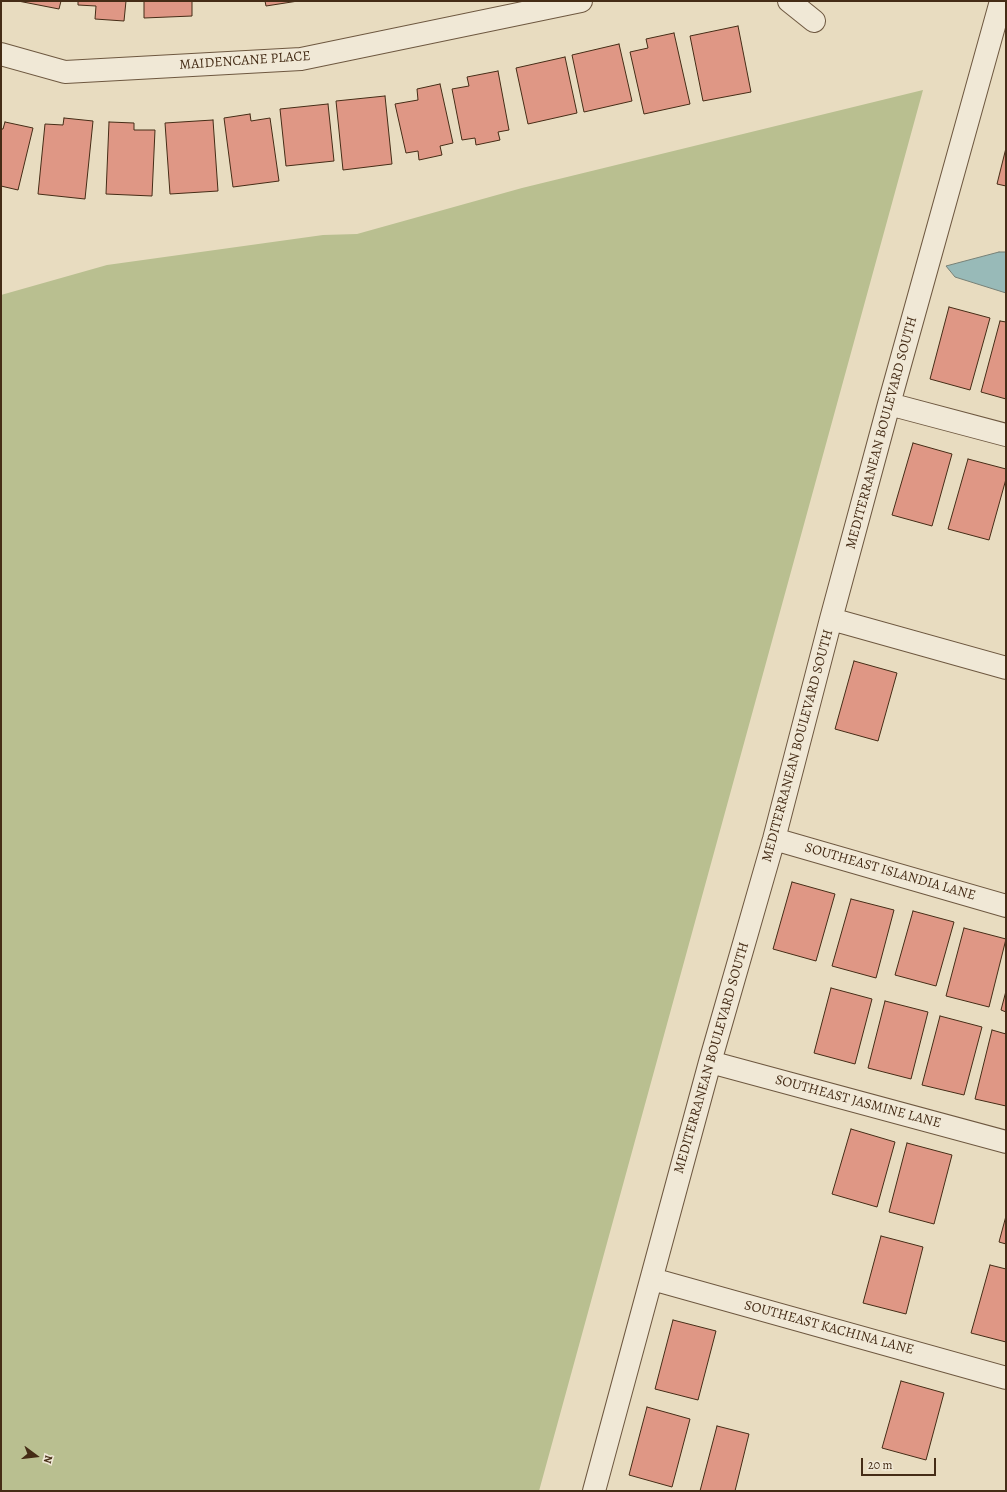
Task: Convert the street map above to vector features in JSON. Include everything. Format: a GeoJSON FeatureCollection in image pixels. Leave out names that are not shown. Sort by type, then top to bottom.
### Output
{"type":"FeatureCollection","features":[{"type":"Feature","properties":{"kind":"street","name":"MAIDENCANE PLACE"},"geometry":{"type":"LineString","coordinates":[[1,54],[65,72],[301,59],[581,1]]}},
{"type":"Feature","properties":{"kind":"street"},"geometry":{"type":"LineString","coordinates":[[789,1],[814,21]]}},
{"type":"Feature","properties":{"kind":"street","name":"MEDITERRANEAN BOULEVARD SOUTH"},"geometry":{"type":"LineString","coordinates":[[594,1491],[710,1062],[774,839],[889,404],[1002,4]]}},
{"type":"Feature","properties":{"kind":"street"},"geometry":{"type":"LineString","coordinates":[[889,404],[1006,435]]}},
{"type":"Feature","properties":{"kind":"street"},"geometry":{"type":"LineString","coordinates":[[831,619],[1006,668]]}},
{"type":"Feature","properties":{"kind":"street","name":"SOUTHEAST ISLANDIA LANE"},"geometry":{"type":"LineString","coordinates":[[774,839],[1006,906]]}},
{"type":"Feature","properties":{"kind":"street","name":"SOUTHEAST JASMINE LANE"},"geometry":{"type":"LineString","coordinates":[[710,1062],[1006,1142]]}},
{"type":"Feature","properties":{"kind":"street","name":"SOUTHEAST KACHINA LANE"},"geometry":{"type":"LineString","coordinates":[[652,1279],[1006,1378]]}},
{"type":"Feature","properties":{"kind":"green space"},"geometry":{"type":"Polygon","coordinates":[[[923,90],[539,1491],[1,1491],[1,295],[107,265],[323,235],[357,234],[522,188],[923,90]]]}},
{"type":"Feature","properties":{"kind":"water"},"geometry":{"type":"Polygon","coordinates":[[[999,252],[1006,252],[1006,293],[955,277],[946,266],[999,252]]]}},
{"type":"Feature","properties":{"kind":"building"},"geometry":{"type":"Polygon","coordinates":[[[18,1],[61,1],[59,9],[18,1]]]}},
{"type":"Feature","properties":{"kind":"building"},"geometry":{"type":"Polygon","coordinates":[[[78,1],[126,1],[124,21],[95,19],[96,6],[78,5],[78,1]]]}},
{"type":"Feature","properties":{"kind":"building"},"geometry":{"type":"Polygon","coordinates":[[[144,1],[192,1],[192,16],[144,18],[144,1]]]}},
{"type":"Feature","properties":{"kind":"building"},"geometry":{"type":"Polygon","coordinates":[[[265,1],[298,1],[266,6],[265,1]]]}},
{"type":"Feature","properties":{"kind":"building"},"geometry":{"type":"Polygon","coordinates":[[[738,26],[751,92],[703,101],[690,36],[738,26]]]}},
{"type":"Feature","properties":{"kind":"building"},"geometry":{"type":"Polygon","coordinates":[[[674,33],[690,104],[644,114],[630,52],[648,48],[646,39],[674,33]]]}},
{"type":"Feature","properties":{"kind":"building"},"geometry":{"type":"Polygon","coordinates":[[[619,44],[632,101],[584,112],[572,55],[619,44]]]}},
{"type":"Feature","properties":{"kind":"building"},"geometry":{"type":"Polygon","coordinates":[[[565,57],[577,113],[528,124],[516,68],[565,57]]]}},
{"type":"Feature","properties":{"kind":"building"},"geometry":{"type":"Polygon","coordinates":[[[498,71],[509,130],[498,132],[500,140],[476,145],[475,138],[462,140],[452,89],[469,86],[467,77],[498,71]]]}},
{"type":"Feature","properties":{"kind":"building"},"geometry":{"type":"Polygon","coordinates":[[[440,84],[453,143],[440,146],[442,155],[419,160],[418,151],[406,153],[395,104],[418,100],[417,89],[440,84]]]}},
{"type":"Feature","properties":{"kind":"building"},"geometry":{"type":"Polygon","coordinates":[[[385,96],[392,164],[343,170],[336,101],[385,96]]]}},
{"type":"Feature","properties":{"kind":"building"},"geometry":{"type":"Polygon","coordinates":[[[328,104],[334,161],[286,166],[280,109],[328,104]]]}},
{"type":"Feature","properties":{"kind":"building"},"geometry":{"type":"Polygon","coordinates":[[[250,114],[251,121],[270,118],[279,181],[233,187],[224,118],[250,114]]]}},
{"type":"Feature","properties":{"kind":"building"},"geometry":{"type":"Polygon","coordinates":[[[64,118],[93,121],[85,199],[38,194],[45,124],[63,125],[64,118]]]}},
{"type":"Feature","properties":{"kind":"building"},"geometry":{"type":"Polygon","coordinates":[[[213,120],[218,191],[170,194],[165,123],[213,120]]]}},
{"type":"Feature","properties":{"kind":"building"},"geometry":{"type":"Polygon","coordinates":[[[5,122],[33,128],[18,190],[1,186],[1,129],[3,129],[5,122]]]}},
{"type":"Feature","properties":{"kind":"building"},"geometry":{"type":"Polygon","coordinates":[[[109,122],[134,123],[134,130],[155,130],[152,196],[106,194],[109,122]]]}},
{"type":"Feature","properties":{"kind":"building"},"geometry":{"type":"Polygon","coordinates":[[[1006,148],[1006,186],[997,184],[1006,148]]]}},
{"type":"Feature","properties":{"kind":"building"},"geometry":{"type":"Polygon","coordinates":[[[949,307],[990,318],[970,390],[930,379],[949,307]]]}},
{"type":"Feature","properties":{"kind":"building"},"geometry":{"type":"Polygon","coordinates":[[[1000,321],[1006,322],[1006,399],[981,392],[1000,321]]]}},
{"type":"Feature","properties":{"kind":"building"},"geometry":{"type":"Polygon","coordinates":[[[913,443],[952,454],[932,526],[892,515],[913,443]]]}},
{"type":"Feature","properties":{"kind":"building"},"geometry":{"type":"Polygon","coordinates":[[[968,459],[1006,469],[1006,479],[989,540],[948,529],[968,459]]]}},
{"type":"Feature","properties":{"kind":"building"},"geometry":{"type":"Polygon","coordinates":[[[854,661],[897,673],[878,741],[835,729],[854,661]]]}},
{"type":"Feature","properties":{"kind":"building"},"geometry":{"type":"Polygon","coordinates":[[[792,882],[835,894],[816,961],[773,949],[792,882]]]}},
{"type":"Feature","properties":{"kind":"building"},"geometry":{"type":"Polygon","coordinates":[[[851,899],[894,910],[876,978],[832,966],[851,899]]]}},
{"type":"Feature","properties":{"kind":"building"},"geometry":{"type":"Polygon","coordinates":[[[913,911],[954,922],[936,986],[895,975],[913,911]]]}},
{"type":"Feature","properties":{"kind":"building"},"geometry":{"type":"Polygon","coordinates":[[[964,928],[1006,939],[989,1007],[946,996],[964,928]]]}},
{"type":"Feature","properties":{"kind":"building"},"geometry":{"type":"Polygon","coordinates":[[[831,988],[872,999],[855,1064],[814,1053],[831,988]]]}},
{"type":"Feature","properties":{"kind":"building"},"geometry":{"type":"Polygon","coordinates":[[[1006,991],[1006,1012],[1001,1010],[1006,991]]]}},
{"type":"Feature","properties":{"kind":"building"},"geometry":{"type":"Polygon","coordinates":[[[885,1001],[928,1012],[911,1079],[868,1068],[885,1001]]]}},
{"type":"Feature","properties":{"kind":"building"},"geometry":{"type":"Polygon","coordinates":[[[940,1016],[982,1027],[964,1095],[922,1085],[940,1016]]]}},
{"type":"Feature","properties":{"kind":"building"},"geometry":{"type":"Polygon","coordinates":[[[992,1030],[1006,1034],[1006,1106],[975,1099],[992,1030]]]}},
{"type":"Feature","properties":{"kind":"building"},"geometry":{"type":"Polygon","coordinates":[[[851,1129],[895,1142],[877,1207],[832,1194],[851,1129]]]}},
{"type":"Feature","properties":{"kind":"building"},"geometry":{"type":"Polygon","coordinates":[[[907,1143],[952,1155],[934,1224],[889,1212],[907,1143]]]}},
{"type":"Feature","properties":{"kind":"building"},"geometry":{"type":"Polygon","coordinates":[[[1006,1216],[1006,1244],[999,1242],[1006,1216]]]}},
{"type":"Feature","properties":{"kind":"building"},"geometry":{"type":"Polygon","coordinates":[[[881,1236],[923,1247],[906,1314],[863,1303],[881,1236]]]}},
{"type":"Feature","properties":{"kind":"building"},"geometry":{"type":"Polygon","coordinates":[[[990,1265],[1006,1269],[1006,1342],[971,1333],[990,1265]]]}},
{"type":"Feature","properties":{"kind":"building"},"geometry":{"type":"Polygon","coordinates":[[[673,1320],[716,1331],[698,1400],[655,1389],[673,1320]]]}},
{"type":"Feature","properties":{"kind":"building"},"geometry":{"type":"Polygon","coordinates":[[[901,1381],[944,1393],[926,1460],[882,1448],[901,1381]]]}},
{"type":"Feature","properties":{"kind":"building"},"geometry":{"type":"Polygon","coordinates":[[[647,1407],[690,1419],[672,1487],[629,1475],[647,1407]]]}},
{"type":"Feature","properties":{"kind":"building"},"geometry":{"type":"Polygon","coordinates":[[[717,1426],[749,1434],[735,1491],[700,1491],[717,1426]]]}}]}
